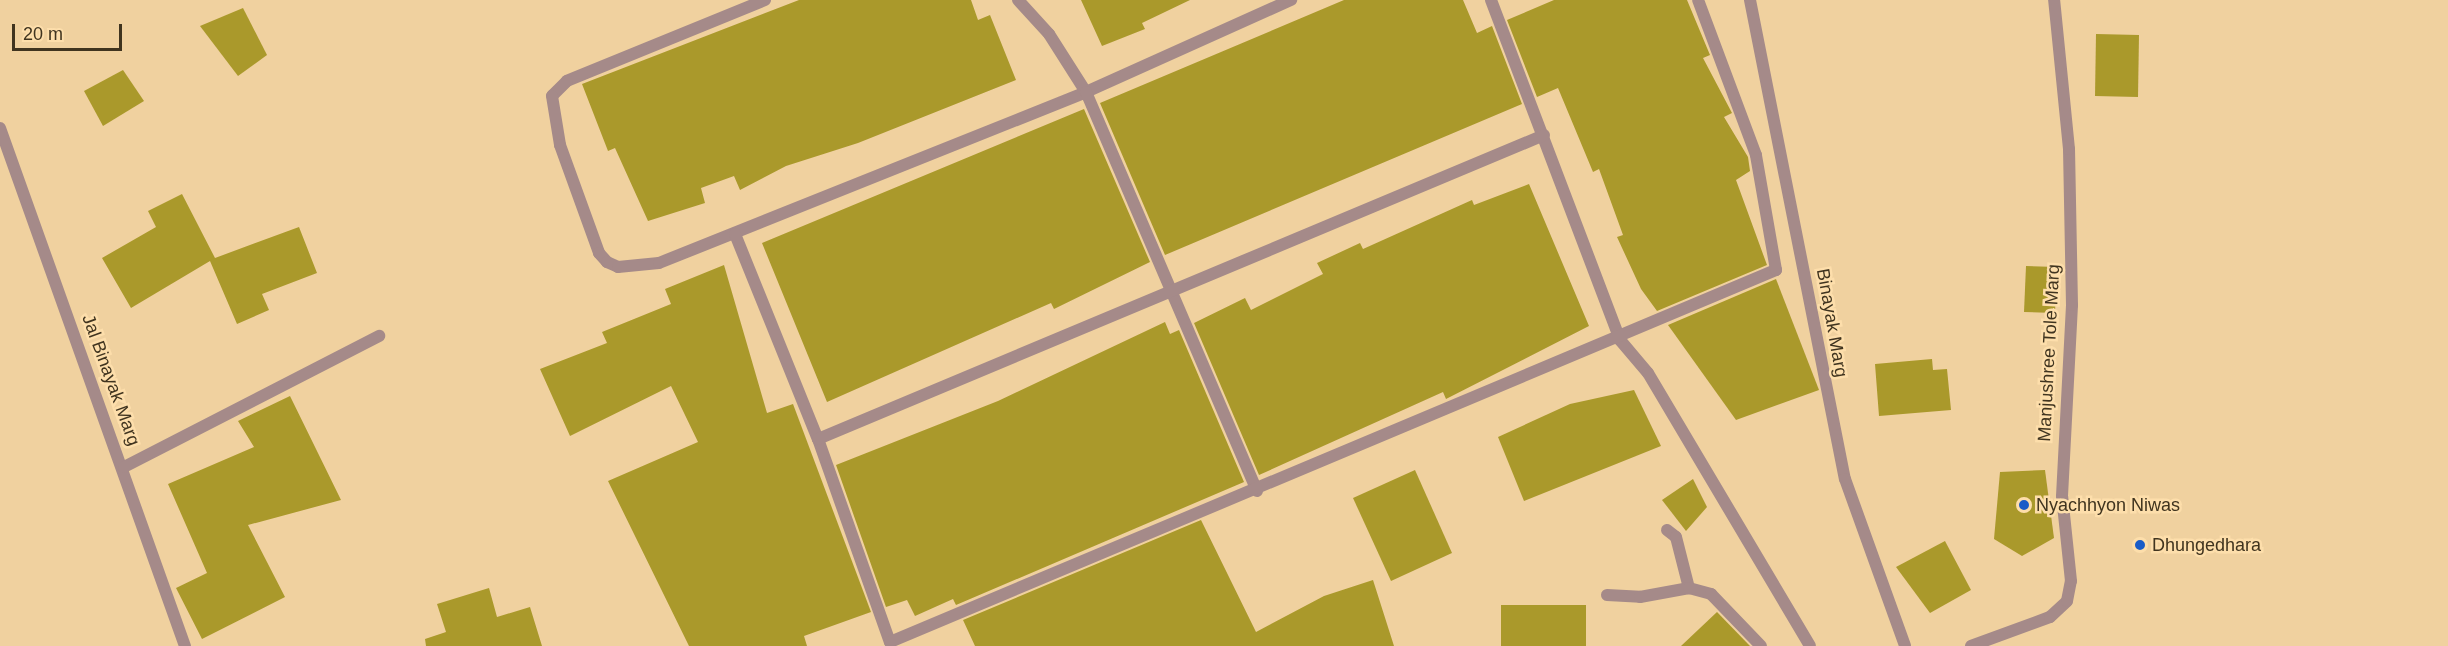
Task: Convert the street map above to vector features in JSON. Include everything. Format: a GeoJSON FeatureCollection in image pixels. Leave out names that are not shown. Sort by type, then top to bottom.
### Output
{"type":"FeatureCollection","features":[{"type":"Feature","properties":{"kind":"street"},"geometry":{"type":"LineString","coordinates":[[765,0],[567,81],[552,96],[560,145],[599,253],[607,262],[618,267],[659,263],[735,234],[1086,92],[1291,0]]}},
{"type":"Feature","properties":{"kind":"street"},"geometry":{"type":"LineString","coordinates":[[1018,0],[1050,34],[1086,92],[1174,291],[1257,491]]}},
{"type":"Feature","properties":{"kind":"street"},"geometry":{"type":"LineString","coordinates":[[1491,0],[1620,339],[1648,373],[1810,646]]}},
{"type":"Feature","properties":{"kind":"street"},"geometry":{"type":"LineString","coordinates":[[735,234],[818,439],[890,642],[1620,339],[1776,270],[1756,155],[1698,0]]}},
{"type":"Feature","properties":{"kind":"street","name":"Binayak Marg"},"geometry":{"type":"LineString","coordinates":[[1750,0],[1845,479],[1905,646]]}},
{"type":"Feature","properties":{"kind":"street","name":"Manjushree Tole Marg"},"geometry":{"type":"LineString","coordinates":[[1971,646],[2050,617],[2067,601],[2071,581],[2062,496],[2072,305],[2069,149],[2054,0]]}},
{"type":"Feature","properties":{"kind":"street","name":"Jal Binayak Marg"},"geometry":{"type":"LineString","coordinates":[[0,128],[124,467],[185,646]]}},
{"type":"Feature","properties":{"kind":"street"},"geometry":{"type":"LineString","coordinates":[[818,439],[1544,135]]}},
{"type":"Feature","properties":{"kind":"street"},"geometry":{"type":"LineString","coordinates":[[124,467],[379,336]]}},
{"type":"Feature","properties":{"kind":"street"},"geometry":{"type":"LineString","coordinates":[[1667,530],[1676,537],[1689,588]]}},
{"type":"Feature","properties":{"kind":"street"},"geometry":{"type":"LineString","coordinates":[[1606,595],[1640,597],[1689,588],[1711,594],[1761,646]]}},
{"type":"Feature","properties":{"kind":"building"},"geometry":{"type":"Polygon","coordinates":[[[799,0],[971,0],[978,20],[990,15],[1016,80],[858,143],[786,166],[740,190],[734,176],[701,188],[705,203],[648,221],[615,148],[608,151],[582,84],[799,0]]]}},
{"type":"Feature","properties":{"kind":"building"},"geometry":{"type":"Polygon","coordinates":[[[1081,0],[1190,0],[1142,23],[1145,29],[1102,46],[1081,0]]]}},
{"type":"Feature","properties":{"kind":"building"},"geometry":{"type":"Polygon","coordinates":[[[1344,0],[1463,0],[1477,33],[1492,26],[1522,104],[1165,255],[1100,103],[1344,0]]]}},
{"type":"Feature","properties":{"kind":"building"},"geometry":{"type":"Polygon","coordinates":[[[1554,0],[1687,0],[1710,55],[1703,58],[1732,113],[1724,117],[1748,157],[1750,171],[1736,180],[1767,265],[1657,311],[1641,289],[1617,237],[1623,235],[1599,169],[1593,172],[1558,88],[1537,97],[1507,20],[1554,0]]]}},
{"type":"Feature","properties":{"kind":"building"},"geometry":{"type":"Polygon","coordinates":[[[243,8],[267,55],[238,76],[200,26],[243,8]]]}},
{"type":"Feature","properties":{"kind":"building"},"geometry":{"type":"Polygon","coordinates":[[[2096,34],[2139,35],[2138,97],[2095,96],[2096,34]]]}},
{"type":"Feature","properties":{"kind":"building"},"geometry":{"type":"Polygon","coordinates":[[[123,70],[144,101],[103,126],[84,91],[123,70]]]}},
{"type":"Feature","properties":{"kind":"building"},"geometry":{"type":"Polygon","coordinates":[[[1084,109],[1150,262],[1054,309],[1051,303],[827,402],[762,243],[1084,109]]]}},
{"type":"Feature","properties":{"kind":"building"},"geometry":{"type":"Polygon","coordinates":[[[1529,184],[1589,326],[1446,399],[1443,392],[1259,475],[1194,323],[1245,298],[1251,310],[1323,274],[1317,263],[1360,243],[1363,249],[1472,200],[1474,205],[1529,184]]]}},
{"type":"Feature","properties":{"kind":"building"},"geometry":{"type":"Polygon","coordinates":[[[182,194],[215,258],[299,227],[317,273],[262,294],[269,310],[237,324],[210,261],[131,308],[102,258],[156,227],[148,211],[182,194]]]}},
{"type":"Feature","properties":{"kind":"building"},"geometry":{"type":"Polygon","coordinates":[[[724,265],[767,413],[793,404],[871,612],[804,636],[807,646],[689,646],[608,481],[698,442],[671,386],[570,436],[540,369],[607,343],[602,332],[671,304],[665,289],[724,265]]]}},
{"type":"Feature","properties":{"kind":"building"},"geometry":{"type":"Polygon","coordinates":[[[2026,266],[2057,267],[2055,313],[2024,312],[2026,266]]]}},
{"type":"Feature","properties":{"kind":"building"},"geometry":{"type":"Polygon","coordinates":[[[1776,279],[1819,390],[1736,420],[1668,325],[1776,279]]]}},
{"type":"Feature","properties":{"kind":"building"},"geometry":{"type":"Polygon","coordinates":[[[1165,322],[1170,334],[1179,330],[1244,482],[956,605],[953,599],[915,616],[907,600],[886,607],[836,465],[998,401],[1165,322]]]}},
{"type":"Feature","properties":{"kind":"building"},"geometry":{"type":"Polygon","coordinates":[[[1932,359],[1933,370],[1947,369],[1951,410],[1879,416],[1875,364],[1932,359]]]}},
{"type":"Feature","properties":{"kind":"building"},"geometry":{"type":"Polygon","coordinates":[[[1634,390],[1661,446],[1524,501],[1498,437],[1570,404],[1634,390]]]}},
{"type":"Feature","properties":{"kind":"building"},"geometry":{"type":"Polygon","coordinates":[[[290,396],[341,500],[248,525],[285,597],[202,639],[176,588],[207,573],[168,484],[254,447],[238,421],[290,396]]]}},
{"type":"Feature","properties":{"kind":"building"},"geometry":{"type":"Polygon","coordinates":[[[1415,470],[1452,553],[1391,581],[1353,498],[1415,470]]]}},
{"type":"Feature","properties":{"kind":"building","name":"Nyachhyon Niwas"},"geometry":{"type":"Polygon","coordinates":[[[2045,470],[2054,538],[2022,556],[1994,539],[2000,472],[2045,470]]]}},
{"type":"Feature","properties":{"kind":"building"},"geometry":{"type":"Polygon","coordinates":[[[1693,479],[1707,507],[1686,531],[1662,500],[1693,479]]]}},
{"type":"Feature","properties":{"kind":"building"},"geometry":{"type":"Polygon","coordinates":[[[1201,520],[1256,632],[1324,596],[1373,580],[1394,646],[975,646],[963,620],[1201,520]]]}},
{"type":"Feature","properties":{"kind":"building"},"geometry":{"type":"Polygon","coordinates":[[[1945,541],[1971,590],[1930,613],[1896,567],[1945,541]]]}},
{"type":"Feature","properties":{"kind":"building"},"geometry":{"type":"Polygon","coordinates":[[[489,588],[497,617],[530,607],[542,646],[426,646],[425,639],[446,632],[437,604],[489,588]]]}},
{"type":"Feature","properties":{"kind":"building"},"geometry":{"type":"Polygon","coordinates":[[[1501,605],[1586,605],[1586,646],[1501,646],[1501,605]]]}},
{"type":"Feature","properties":{"kind":"building"},"geometry":{"type":"Polygon","coordinates":[[[1717,612],[1750,646],[1681,646],[1717,612]]]}},
{"type":"Feature","properties":{"kind":"place","name":"Nyachhyon Niwas"},"geometry":{"type":"Point","coordinates":[2024,505]}},
{"type":"Feature","properties":{"kind":"place","name":"Dhungedhara"},"geometry":{"type":"Point","coordinates":[2140,545]}}]}
